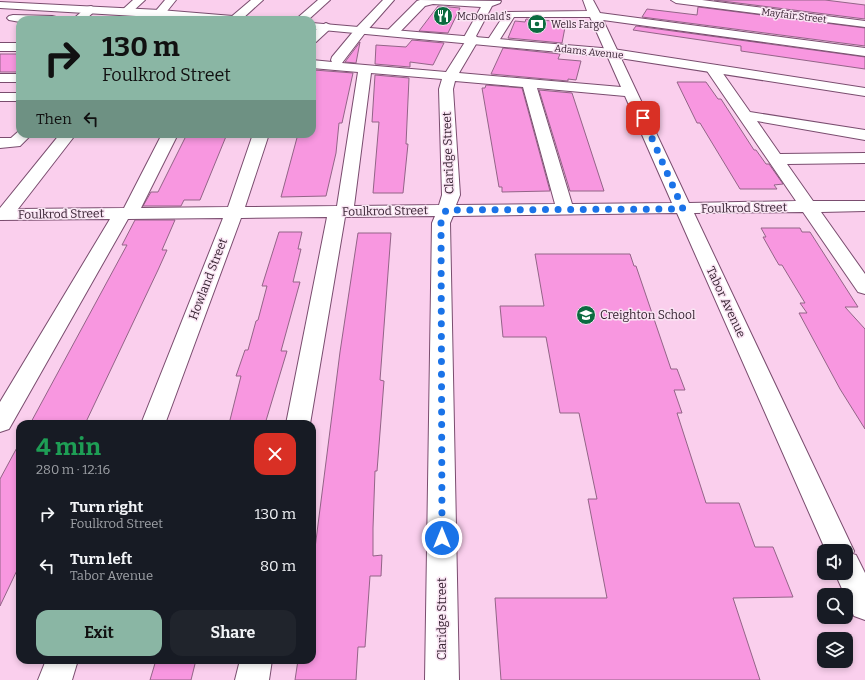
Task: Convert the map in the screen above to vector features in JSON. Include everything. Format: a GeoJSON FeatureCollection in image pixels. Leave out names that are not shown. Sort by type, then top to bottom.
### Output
{"type":"FeatureCollection","features":[{"type":"Feature","properties":{"kind":"main road"},"geometry":{"type":"LineString","coordinates":[[131,14],[140,0]]}},
{"type":"Feature","properties":{"kind":"main road"},"geometry":{"type":"LineString","coordinates":[[0,5],[66,8],[164,16],[171,0]]}},
{"type":"Feature","properties":{"kind":"main road"},"geometry":{"type":"LineString","coordinates":[[244,16],[258,0]]}},
{"type":"Feature","properties":{"kind":"main road"},"geometry":{"type":"LineString","coordinates":[[306,16],[325,0]]}},
{"type":"Feature","properties":{"kind":"main road"},"geometry":{"type":"LineString","coordinates":[[337,60],[361,30],[389,0]]}},
{"type":"Feature","properties":{"kind":"main road"},"geometry":{"type":"LineString","coordinates":[[392,33],[421,3],[433,0],[493,2],[510,1]]}},
{"type":"Feature","properties":{"kind":"main road","name":"Mayfair Street"},"geometry":{"type":"LineString","coordinates":[[676,0],[865,24]]}},
{"type":"Feature","properties":{"kind":"main road","name":"Tabor Avenue"},"geometry":{"type":"LineString","coordinates":[[584,1],[596,15],[837,544]]}},
{"type":"Feature","properties":{"kind":"main road"},"geometry":{"type":"LineString","coordinates":[[478,40],[493,2]]}},
{"type":"Feature","properties":{"kind":"main road"},"geometry":{"type":"LineString","coordinates":[[56,16],[66,8]]}},
{"type":"Feature","properties":{"kind":"main road"},"geometry":{"type":"LineString","coordinates":[[83,16],[91,10]]}},
{"type":"Feature","properties":{"kind":"main road"},"geometry":{"type":"LineString","coordinates":[[478,40],[510,14],[596,15],[865,52]]}},
{"type":"Feature","properties":{"kind":"main road","name":"Adams Avenue"},"geometry":{"type":"LineString","coordinates":[[316,26],[613,53],[865,92]]}},
{"type":"Feature","properties":{"kind":"main road"},"geometry":{"type":"LineString","coordinates":[[316,36],[326,27]]}},
{"type":"Feature","properties":{"kind":"main road","name":"Claridge Street"},"geometry":{"type":"LineString","coordinates":[[442,680],[441,223],[451,195],[446,89],[450,76],[478,40]]}},
{"type":"Feature","properties":{"kind":"main road"},"geometry":{"type":"LineString","coordinates":[[0,47],[16,46]]}},
{"type":"Feature","properties":{"kind":"main road"},"geometry":{"type":"LineString","coordinates":[[316,64],[631,92]]}},
{"type":"Feature","properties":{"kind":"main road"},"geometry":{"type":"LineString","coordinates":[[712,68],[865,288]]}},
{"type":"Feature","properties":{"kind":"main road"},"geometry":{"type":"LineString","coordinates":[[299,420],[341,211],[365,69]]}},
{"type":"Feature","properties":{"kind":"main road"},"geometry":{"type":"LineString","coordinates":[[0,78],[16,78]]}},
{"type":"Feature","properties":{"kind":"main road"},"geometry":{"type":"LineString","coordinates":[[529,83],[565,210]]}},
{"type":"Feature","properties":{"kind":"main road"},"geometry":{"type":"LineString","coordinates":[[0,97],[16,97]]}},
{"type":"Feature","properties":{"kind":"main road"},"geometry":{"type":"LineString","coordinates":[[744,114],[865,135]]}},
{"type":"Feature","properties":{"kind":"main road"},"geometry":{"type":"LineString","coordinates":[[0,143],[15,143],[20,138]]}},
{"type":"Feature","properties":{"kind":"main road"},"geometry":{"type":"LineString","coordinates":[[2,215],[65,138]]}},
{"type":"Feature","properties":{"kind":"main road"},"geometry":{"type":"LineString","coordinates":[[0,423],[126,213],[168,138]]}},
{"type":"Feature","properties":{"kind":"main road","name":"Howland Street"},"geometry":{"type":"LineString","coordinates":[[155,420],[234,212],[260,138]]}},
{"type":"Feature","properties":{"kind":"main road"},"geometry":{"type":"LineString","coordinates":[[775,159],[865,158]]}},
{"type":"Feature","properties":{"kind":"main road"},"geometry":{"type":"LineString","coordinates":[[858,207],[865,223]]}},
{"type":"Feature","properties":{"kind":"main road","name":"Foulkrod Street"},"geometry":{"type":"LineString","coordinates":[[2,215],[858,207]]}},
{"type":"Feature","properties":{"kind":"main road"},"geometry":{"type":"LineString","coordinates":[[853,579],[865,606]]}},
{"type":"Feature","properties":{"kind":"main road"},"geometry":{"type":"LineString","coordinates":[[55,680],[61,664]]}},
{"type":"Feature","properties":{"kind":"main road"},"geometry":{"type":"LineString","coordinates":[[252,680],[255,664]]}},
{"type":"Feature","properties":{"kind":"building"},"geometry":{"type":"Polygon","coordinates":[[[714,0],[825,0],[865,5],[865,19],[714,0]]]}},
{"type":"Feature","properties":{"kind":"building"},"geometry":{"type":"Polygon","coordinates":[[[438,6],[460,8],[448,33],[419,31],[438,6]]]}},
{"type":"Feature","properties":{"kind":"building"},"geometry":{"type":"Polygon","coordinates":[[[698,7],[865,28],[865,46],[642,17],[647,9],[697,15],[698,7]]]}},
{"type":"Feature","properties":{"kind":"building"},"geometry":{"type":"Polygon","coordinates":[[[526,19],[566,22],[562,43],[508,38],[515,21],[525,22],[526,19]]]}},
{"type":"Feature","properties":{"kind":"building"},"geometry":{"type":"Polygon","coordinates":[[[636,26],[865,57],[865,69],[741,51],[741,46],[633,30],[636,26]]]}},
{"type":"Feature","properties":{"kind":"building"},"geometry":{"type":"Polygon","coordinates":[[[412,40],[444,43],[433,65],[410,62],[410,67],[375,64],[376,45],[406,47],[412,40]]]}},
{"type":"Feature","properties":{"kind":"building"},"geometry":{"type":"Polygon","coordinates":[[[360,42],[356,63],[345,62],[360,42]]]}},
{"type":"Feature","properties":{"kind":"building"},"geometry":{"type":"Polygon","coordinates":[[[503,48],[560,54],[558,59],[581,61],[576,80],[568,79],[568,81],[491,74],[503,48]]]}},
{"type":"Feature","properties":{"kind":"building"},"geometry":{"type":"Polygon","coordinates":[[[0,54],[16,54],[16,72],[0,72],[0,54]]]}},
{"type":"Feature","properties":{"kind":"building"},"geometry":{"type":"Polygon","coordinates":[[[316,70],[353,73],[342,123],[339,123],[336,153],[326,196],[281,197],[297,138],[316,138],[316,70]]]}},
{"type":"Feature","properties":{"kind":"building"},"geometry":{"type":"Polygon","coordinates":[[[375,75],[409,78],[406,144],[408,144],[403,193],[373,193],[379,122],[372,122],[375,75]]]}},
{"type":"Feature","properties":{"kind":"building"},"geometry":{"type":"Polygon","coordinates":[[[677,82],[706,82],[718,99],[721,99],[754,150],[756,150],[766,164],[769,164],[783,184],[774,185],[777,189],[740,189],[700,123],[697,123],[677,82]]]}},
{"type":"Feature","properties":{"kind":"building"},"geometry":{"type":"Polygon","coordinates":[[[486,85],[522,88],[550,191],[502,192],[502,187],[499,187],[482,88],[485,88],[486,85]]]}},
{"type":"Feature","properties":{"kind":"building"},"geometry":{"type":"Polygon","coordinates":[[[539,90],[572,93],[604,191],[570,191],[539,90]]]}},
{"type":"Feature","properties":{"kind":"building"},"geometry":{"type":"Polygon","coordinates":[[[185,138],[225,138],[200,200],[184,200],[181,206],[143,206],[151,192],[158,192],[185,138]]]}},
{"type":"Feature","properties":{"kind":"building"},"geometry":{"type":"Polygon","coordinates":[[[135,220],[175,220],[162,250],[167,250],[87,420],[32,420],[127,245],[122,245],[135,220]]]}},
{"type":"Feature","properties":{"kind":"building"},"geometry":{"type":"Polygon","coordinates":[[[761,228],[800,228],[802,232],[810,232],[858,307],[845,307],[865,329],[865,429],[840,389],[799,313],[807,313],[800,303],[805,303],[782,265],[779,265],[776,260],[763,237],[766,237],[761,228]]]}},
{"type":"Feature","properties":{"kind":"building"},"geometry":{"type":"Polygon","coordinates":[[[279,232],[302,232],[298,249],[301,249],[293,282],[300,282],[281,351],[287,351],[266,420],[230,420],[241,376],[236,376],[245,350],[248,350],[267,286],[262,286],[279,232]]]}},
{"type":"Feature","properties":{"kind":"building"},"geometry":{"type":"Polygon","coordinates":[[[358,233],[391,233],[380,380],[384,381],[377,471],[375,471],[373,528],[373,556],[382,555],[381,576],[370,576],[365,647],[358,647],[356,680],[295,680],[297,664],[316,664],[316,540],[340,352],[358,233]]]}},
{"type":"Feature","properties":{"kind":"building"},"geometry":{"type":"Polygon","coordinates":[[[535,254],[630,254],[634,266],[636,266],[671,369],[677,369],[685,390],[674,390],[682,413],[677,413],[706,503],[739,503],[755,547],[773,547],[793,597],[733,598],[760,680],[501,680],[495,598],[607,598],[588,499],[597,499],[579,413],[560,413],[546,337],[503,337],[500,306],[544,306],[535,254]]]}},
{"type":"Feature","properties":{"kind":"building"},"geometry":{"type":"Polygon","coordinates":[[[16,449],[16,572],[0,606],[0,479],[16,449]]]}},
{"type":"Feature","properties":{"kind":"building"},"geometry":{"type":"Polygon","coordinates":[[[155,664],[195,664],[191,680],[150,680],[155,664]]]}},
{"type":"Feature","properties":{"kind":"place","name":"McDonald's"},"geometry":{"type":"Point","coordinates":[443,16]}},
{"type":"Feature","properties":{"kind":"place","name":"Wells Fargo"},"geometry":{"type":"Point","coordinates":[537,24]}},
{"type":"Feature","properties":{"kind":"place","name":"Creighton School"},"geometry":{"type":"Point","coordinates":[586,315]}},
{"type":"Feature","properties":{"kind":"route"},"geometry":{"type":"LineString","coordinates":[[442,538],[441,223],[446,210],[683,209],[643,118]]}}]}
